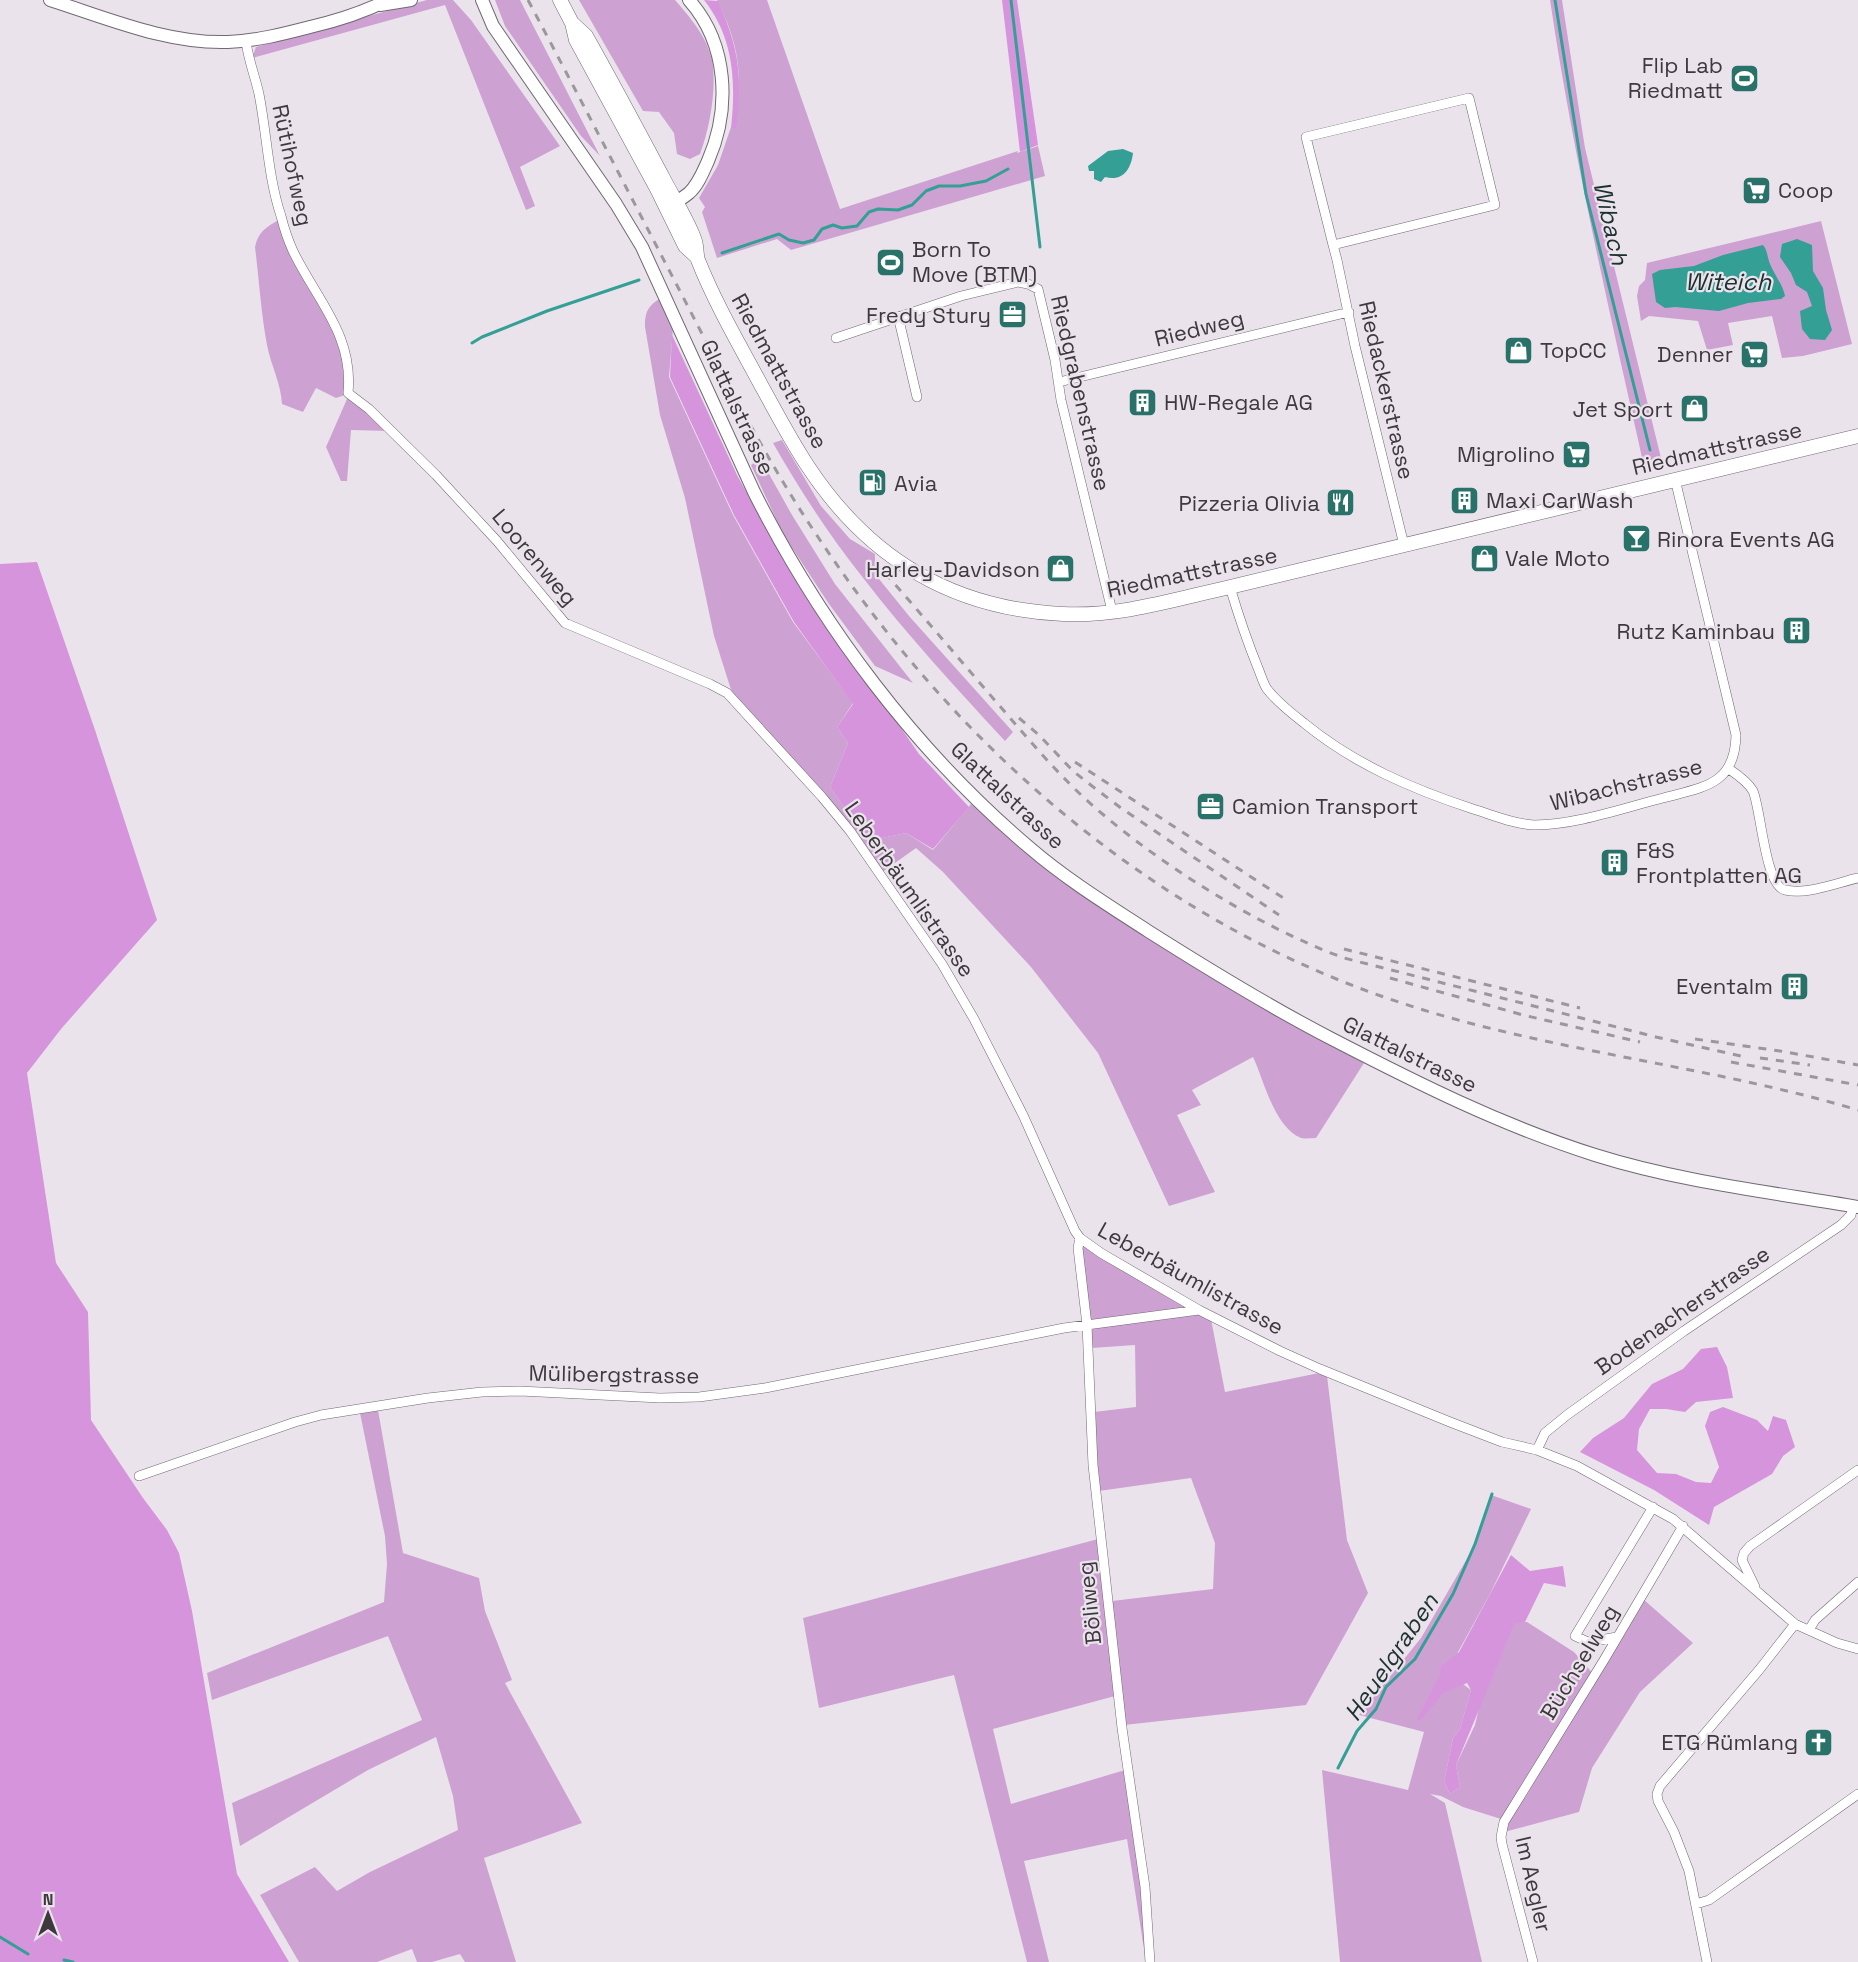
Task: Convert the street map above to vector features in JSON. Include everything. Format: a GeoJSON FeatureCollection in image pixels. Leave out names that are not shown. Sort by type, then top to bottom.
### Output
{"type":"FeatureCollection","features":[{"type":"Feature","properties":{"kind":"main road","name":"Riedmattstrasse"},"geometry":{"type":"LineString","coordinates":[[560,0],[572,23],[586,36],[671,205],[695,241],[697,257],[740,346],[793,443],[822,486],[867,538],[896,561],[926,579],[973,599],[1028,611],[1064,614],[1112,611],[1230,586],[1858,436]]}},
{"type":"Feature","properties":{"kind":"street"},"geometry":{"type":"LineString","coordinates":[[50,0],[171,37],[198,41],[246,41],[281,35],[321,24],[381,2],[411,0]]}},
{"type":"Feature","properties":{"kind":"street","name":"Glattalstrasse"},"geometry":{"type":"LineString","coordinates":[[482,0],[493,26],[611,196],[638,239],[754,492],[779,540],[825,616],[930,751],[971,795],[1032,850],[1098,899],[1204,967],[1288,1016],[1460,1103],[1537,1135],[1632,1166],[1711,1184],[1855,1206]]}},
{"type":"Feature","properties":{"kind":"street"},"geometry":{"type":"LineString","coordinates":[[671,205],[689,193],[700,179],[715,143],[722,112],[722,76],[719,57],[704,22],[689,0]]}},
{"type":"Feature","properties":{"kind":"street","name":"Rütihofweg"},"geometry":{"type":"LineString","coordinates":[[246,41],[259,94],[270,170],[280,213],[293,250],[328,310],[344,344],[350,375],[348,393]]}},
{"type":"Feature","properties":{"kind":"street","name":"Riedackerstrasse"},"geometry":{"type":"LineString","coordinates":[[1333,245],[1495,205],[1469,98],[1306,137],[1404,545]]}},
{"type":"Feature","properties":{"kind":"street","name":"Riedgrabenstrasse"},"geometry":{"type":"LineString","coordinates":[[836,338],[961,296],[1018,282],[1038,289],[1061,400],[1112,611]]}},
{"type":"Feature","properties":{"kind":"street","name":"Riedweg"},"geometry":{"type":"LineString","coordinates":[[1059,382],[1348,312]]}},
{"type":"Feature","properties":{"kind":"street"},"geometry":{"type":"LineString","coordinates":[[898,316],[917,398]]}},
{"type":"Feature","properties":{"kind":"street","name":"Loorenweg"},"geometry":{"type":"LineString","coordinates":[[348,393],[369,409],[444,483],[497,541],[565,623],[727,693]]}},
{"type":"Feature","properties":{"kind":"street","name":"Wibachstrasse"},"geometry":{"type":"LineString","coordinates":[[1230,586],[1245,638],[1266,688],[1286,709],[1330,744],[1371,768],[1440,798],[1510,821],[1532,825],[1555,824],[1709,786],[1730,769],[1736,751],[1736,735],[1675,479]]}},
{"type":"Feature","properties":{"kind":"street","name":"Leberbäumlistrasse"},"geometry":{"type":"LineString","coordinates":[[727,693],[850,831],[942,964],[974,1019],[1023,1115],[1080,1239],[1199,1310],[1320,1369],[1502,1442],[1537,1450],[1577,1466],[1683,1526],[1795,1624],[1858,1649]]}},
{"type":"Feature","properties":{"kind":"street"},"geometry":{"type":"LineString","coordinates":[[1730,769],[1753,790],[1771,870],[1777,885],[1783,890],[1804,891],[1858,878]]}},
{"type":"Feature","properties":{"kind":"street","name":"Bodenacherstrasse"},"geometry":{"type":"LineString","coordinates":[[1537,1450],[1545,1433],[1567,1415],[1684,1331],[1841,1225],[1851,1215],[1855,1206]]}},
{"type":"Feature","properties":{"kind":"street","name":"Böliweg"},"geometry":{"type":"LineString","coordinates":[[1080,1239],[1078,1248],[1087,1325],[1093,1465],[1122,1728],[1145,1887],[1150,1962]]}},
{"type":"Feature","properties":{"kind":"street","name":"Mülibergstrasse"},"geometry":{"type":"LineString","coordinates":[[139,1476],[321,1415],[482,1392],[520,1391],[660,1398],[699,1397],[765,1388],[1064,1328],[1199,1310]]}},
{"type":"Feature","properties":{"kind":"street"},"geometry":{"type":"LineString","coordinates":[[1756,1589],[1742,1560],[1744,1553],[1750,1546],[1858,1470]]}},
{"type":"Feature","properties":{"kind":"street"},"geometry":{"type":"LineString","coordinates":[[1617,1636],[1588,1642],[1575,1636],[1653,1507]]}},
{"type":"Feature","properties":{"kind":"street","name":"Büchselweg"},"geometry":{"type":"LineString","coordinates":[[1508,1816],[1683,1526]]}},
{"type":"Feature","properties":{"kind":"street"},"geometry":{"type":"LineString","coordinates":[[1809,1630],[1815,1620],[1858,1582]]}},
{"type":"Feature","properties":{"kind":"street"},"geometry":{"type":"LineString","coordinates":[[1707,1962],[1689,1871],[1682,1850],[1658,1802],[1657,1794],[1660,1786],[1795,1624]]}},
{"type":"Feature","properties":{"kind":"street"},"geometry":{"type":"LineString","coordinates":[[1696,1904],[1709,1900],[1858,1794]]}},
{"type":"Feature","properties":{"kind":"street","name":"Im Aegler"},"geometry":{"type":"LineString","coordinates":[[1508,1816],[1504,1822],[1501,1837],[1533,1962]]}},
{"type":"Feature","properties":{"kind":"shaded area"},"geometry":{"type":"Polygon","coordinates":[[[427,0],[453,0],[471,20],[560,146],[520,167],[535,206],[526,210],[445,5],[252,58],[256,47],[427,0]]]}},
{"type":"Feature","properties":{"kind":"shaded area"},"geometry":{"type":"Polygon","coordinates":[[[495,0],[520,0],[600,156],[581,136],[505,26],[495,0]]]}},
{"type":"Feature","properties":{"kind":"shaded area"},"geometry":{"type":"Polygon","coordinates":[[[579,0],[675,0],[692,20],[710,52],[714,82],[712,107],[700,154],[690,159],[677,154],[674,133],[659,112],[643,111],[579,0]]]}},
{"type":"Feature","properties":{"kind":"shaded area"},"geometry":{"type":"Polygon","coordinates":[[[704,0],[718,1],[735,48],[739,78],[736,128],[731,128],[733,77],[727,45],[722,30],[704,0]]]}},
{"type":"Feature","properties":{"kind":"shaded area"},"geometry":{"type":"Polygon","coordinates":[[[717,0],[767,0],[840,209],[1038,146],[1045,176],[791,250],[777,239],[717,258],[702,212],[705,207],[699,198],[718,165],[731,127],[735,128],[739,77],[731,32],[717,0]]]}},
{"type":"Feature","properties":{"kind":"shaded area"},"geometry":{"type":"Polygon","coordinates":[[[1002,0],[1017,0],[1038,145],[1020,152],[1002,0]]]}},
{"type":"Feature","properties":{"kind":"shaded area"},"geometry":{"type":"Polygon","coordinates":[[[1550,0],[1562,0],[1585,148],[1661,458],[1643,462],[1581,174],[1550,0]]]}},
{"type":"Feature","properties":{"kind":"shaded area"},"geometry":{"type":"Polygon","coordinates":[[[279,220],[342,344],[345,395],[336,398],[316,388],[303,412],[282,404],[263,321],[255,247],[263,230],[279,220]]]}},
{"type":"Feature","properties":{"kind":"shaded area"},"geometry":{"type":"Polygon","coordinates":[[[1821,221],[1852,344],[1803,356],[1782,358],[1772,316],[1728,323],[1733,345],[1707,350],[1698,321],[1649,316],[1641,321],[1637,296],[1639,286],[1645,280],[1647,263],[1821,221]]]}},
{"type":"Feature","properties":{"kind":"shaded area"},"geometry":{"type":"Polygon","coordinates":[[[659,299],[673,328],[669,377],[733,515],[793,622],[853,703],[837,727],[848,743],[830,787],[868,841],[906,833],[933,850],[971,804],[1030,856],[1110,913],[1192,966],[1364,1063],[1316,1138],[1301,1138],[1284,1124],[1271,1102],[1253,1057],[1192,1090],[1201,1105],[1177,1115],[1215,1192],[1169,1206],[1098,1053],[1031,967],[943,872],[916,848],[881,873],[733,696],[714,636],[685,498],[660,415],[645,327],[648,311],[659,299]]]}},
{"type":"Feature","properties":{"kind":"shaded area"},"geometry":{"type":"Polygon","coordinates":[[[672,335],[737,475],[816,611],[919,754],[969,807],[933,849],[906,833],[868,841],[830,787],[848,743],[837,727],[853,704],[794,622],[734,515],[670,377],[672,335]]]}},
{"type":"Feature","properties":{"kind":"shaded area"},"geometry":{"type":"Polygon","coordinates":[[[351,396],[390,431],[351,430],[347,481],[341,481],[326,447],[347,399],[351,396]]]}},
{"type":"Feature","properties":{"kind":"shaded area"},"geometry":{"type":"Polygon","coordinates":[[[782,440],[821,506],[850,539],[875,554],[875,574],[909,616],[1013,732],[1005,741],[915,641],[839,547],[773,443],[782,440]]]}},
{"type":"Feature","properties":{"kind":"shaded area"},"geometry":{"type":"Polygon","coordinates":[[[760,458],[835,584],[913,683],[875,666],[829,604],[783,534],[751,465],[760,458]]]}},
{"type":"Feature","properties":{"kind":"shaded area"},"geometry":{"type":"Polygon","coordinates":[[[37,562],[157,920],[61,1029],[27,1073],[56,1263],[88,1312],[91,1420],[167,1530],[179,1553],[192,1611],[237,1874],[289,1962],[0,1962],[0,564],[37,562]]]}},
{"type":"Feature","properties":{"kind":"shaded area"},"geometry":{"type":"Polygon","coordinates":[[[1081,1242],[1211,1319],[1225,1392],[1319,1373],[1327,1376],[1347,1540],[1368,1593],[1306,1705],[1124,1725],[1112,1601],[1213,1589],[1215,1543],[1191,1478],[1099,1491],[1094,1412],[1136,1407],[1135,1345],[1092,1348],[1081,1242]]]}},
{"type":"Feature","properties":{"kind":"shaded area"},"geometry":{"type":"Polygon","coordinates":[[[1717,1347],[1727,1367],[1733,1398],[1696,1402],[1685,1412],[1650,1409],[1639,1429],[1637,1450],[1657,1473],[1676,1474],[1696,1482],[1711,1483],[1719,1467],[1705,1426],[1710,1412],[1723,1407],[1757,1420],[1768,1431],[1773,1416],[1786,1420],[1795,1447],[1783,1456],[1772,1474],[1714,1507],[1709,1525],[1654,1490],[1580,1452],[1593,1438],[1624,1418],[1652,1384],[1683,1369],[1701,1349],[1717,1347]]]}},
{"type":"Feature","properties":{"kind":"shaded area"},"geometry":{"type":"Polygon","coordinates":[[[378,1410],[403,1553],[479,1578],[485,1611],[512,1680],[505,1683],[582,1823],[484,1858],[516,1962],[465,1962],[460,1954],[432,1962],[417,1962],[412,1949],[377,1962],[299,1962],[260,1895],[315,1867],[337,1891],[370,1872],[458,1830],[453,1796],[436,1737],[368,1770],[240,1846],[232,1803],[422,1720],[388,1636],[212,1700],[207,1673],[384,1602],[387,1564],[385,1536],[360,1413],[378,1410]]]}},
{"type":"Feature","properties":{"kind":"shaded area"},"geometry":{"type":"Polygon","coordinates":[[[1491,1495],[1531,1509],[1490,1594],[1447,1672],[1471,1690],[1460,1729],[1453,1738],[1444,1782],[1450,1794],[1460,1787],[1456,1765],[1475,1725],[1479,1708],[1515,1622],[1527,1622],[1574,1652],[1596,1677],[1643,1599],[1693,1643],[1640,1692],[1592,1768],[1579,1812],[1504,1832],[1501,1819],[1430,1794],[1445,1803],[1482,1962],[1340,1962],[1322,1770],[1408,1790],[1424,1732],[1359,1715],[1421,1638],[1472,1550],[1491,1495]]]}},
{"type":"Feature","properties":{"kind":"shaded area"},"geometry":{"type":"Polygon","coordinates":[[[1098,1539],[1115,1696],[993,1729],[1011,1804],[1125,1770],[1146,1922],[1146,1962],[1127,1839],[1024,1861],[1049,1962],[1027,1962],[954,1675],[819,1708],[803,1618],[1098,1539]]]}},
{"type":"Feature","properties":{"kind":"shaded area"},"geometry":{"type":"Polygon","coordinates":[[[1511,1555],[1530,1571],[1563,1566],[1566,1587],[1544,1583],[1525,1622],[1515,1623],[1456,1765],[1460,1787],[1450,1794],[1444,1782],[1453,1738],[1460,1729],[1471,1690],[1467,1683],[1443,1693],[1422,1719],[1416,1721],[1440,1675],[1441,1666],[1459,1652],[1511,1555]]]}},
{"type":"Feature","properties":{"kind":"water"},"geometry":{"type":"Polygon","coordinates":[[[1123,149],[1133,153],[1125,173],[1117,178],[1105,177],[1101,182],[1094,179],[1094,171],[1089,171],[1088,166],[1108,151],[1123,149]]]}},
{"type":"Feature","properties":{"kind":"water"},"geometry":{"type":"Polygon","coordinates":[[[1797,239],[1812,245],[1813,271],[1823,288],[1832,330],[1825,340],[1810,339],[1802,329],[1800,311],[1812,306],[1807,292],[1796,285],[1780,257],[1782,244],[1797,239]]]}},
{"type":"Feature","properties":{"kind":"water","name":"Witeich"},"geometry":{"type":"Polygon","coordinates":[[[1763,245],[1784,292],[1785,296],[1781,299],[1748,303],[1719,311],[1665,308],[1656,302],[1652,274],[1660,270],[1694,266],[1723,255],[1763,245]]]}},
{"type":"Feature","properties":{"kind":"waterway"},"geometry":{"type":"LineString","coordinates":[[1011,0],[1040,247]]}},
{"type":"Feature","properties":{"kind":"waterway","name":"Wibach"},"geometry":{"type":"LineString","coordinates":[[1555,0],[1586,194],[1650,450]]}},
{"type":"Feature","properties":{"kind":"waterway"},"geometry":{"type":"LineString","coordinates":[[722,253],[779,234],[789,240],[803,243],[814,240],[822,229],[833,225],[842,228],[857,226],[869,212],[878,209],[898,210],[912,205],[926,191],[939,186],[960,186],[986,181],[1008,169]]}},
{"type":"Feature","properties":{"kind":"waterway"},"geometry":{"type":"LineString","coordinates":[[472,343],[547,311],[639,280]]}},
{"type":"Feature","properties":{"kind":"waterway","name":"Heuelgraben"},"geometry":{"type":"LineString","coordinates":[[1338,1768],[1357,1731],[1376,1709],[1386,1687],[1415,1659],[1453,1594],[1475,1544],[1492,1494]]}},
{"type":"Feature","properties":{"kind":"waterway"},"geometry":{"type":"LineString","coordinates":[[0,1937],[28,1954]]}},
{"type":"Feature","properties":{"kind":"waterway"},"geometry":{"type":"LineString","coordinates":[[64,1960],[73,1962]]}},
{"type":"Feature","properties":{"kind":"railway"},"geometry":{"type":"LineString","coordinates":[[528,0],[714,357],[781,478],[818,537],[872,613],[931,684],[994,751],[1063,813],[1136,869],[1213,918],[1295,961],[1381,996],[1440,1015],[1499,1030],[1739,1080],[1858,1110]]}},
{"type":"Feature","properties":{"kind":"railway"},"geometry":{"type":"LineString","coordinates":[[885,573],[1037,749],[1078,792],[1105,816],[1168,864],[1239,908],[1275,928],[1344,958],[1656,1037],[1745,1057]]}},
{"type":"Feature","properties":{"kind":"railway"},"geometry":{"type":"LineString","coordinates":[[1019,718],[1039,735],[1073,771],[1121,808],[1279,915]]}},
{"type":"Feature","properties":{"kind":"railway"},"geometry":{"type":"LineString","coordinates":[[1075,762],[1288,901]]}},
{"type":"Feature","properties":{"kind":"railway"},"geometry":{"type":"LineString","coordinates":[[1344,949],[1580,1008]]}},
{"type":"Feature","properties":{"kind":"railway"},"geometry":{"type":"LineString","coordinates":[[1390,978],[1523,1015],[1640,1042]]}},
{"type":"Feature","properties":{"kind":"railway"},"geometry":{"type":"LineString","coordinates":[[1695,1039],[1858,1065]]}},
{"type":"Feature","properties":{"kind":"railway"},"geometry":{"type":"LineString","coordinates":[[1760,1058],[1810,1065]]}},
{"type":"Feature","properties":{"kind":"railway"},"geometry":{"type":"LineString","coordinates":[[1731,1062],[1858,1085]]}},
{"type":"Feature","properties":{"kind":"place","name":"Flip Lab Riedmatt"},"geometry":{"type":"Point","coordinates":[1744,78]}},
{"type":"Feature","properties":{"kind":"place","name":"Coop"},"geometry":{"type":"Point","coordinates":[1757,190]}},
{"type":"Feature","properties":{"kind":"place","name":"Born To Move (BTM)"},"geometry":{"type":"Point","coordinates":[891,262]}},
{"type":"Feature","properties":{"kind":"place","name":"Fredy Stury"},"geometry":{"type":"Point","coordinates":[1012,315]}},
{"type":"Feature","properties":{"kind":"place","name":"TopCC"},"geometry":{"type":"Point","coordinates":[1519,350]}},
{"type":"Feature","properties":{"kind":"place","name":"Denner"},"geometry":{"type":"Point","coordinates":[1754,354]}},
{"type":"Feature","properties":{"kind":"place","name":"HW-Regale AG"},"geometry":{"type":"Point","coordinates":[1143,402]}},
{"type":"Feature","properties":{"kind":"place","name":"Jet Sport"},"geometry":{"type":"Point","coordinates":[1694,409]}},
{"type":"Feature","properties":{"kind":"place","name":"Migrolino"},"geometry":{"type":"Point","coordinates":[1576,454]}},
{"type":"Feature","properties":{"kind":"place","name":"Avia"},"geometry":{"type":"Point","coordinates":[873,483]}},
{"type":"Feature","properties":{"kind":"place","name":"Maxi CarWash"},"geometry":{"type":"Point","coordinates":[1465,500]}},
{"type":"Feature","properties":{"kind":"place","name":"Pizzeria Olivia"},"geometry":{"type":"Point","coordinates":[1341,503]}},
{"type":"Feature","properties":{"kind":"place","name":"Rinora Events AG"},"geometry":{"type":"Point","coordinates":[1636,539]}},
{"type":"Feature","properties":{"kind":"place","name":"Vale Moto"},"geometry":{"type":"Point","coordinates":[1484,558]}},
{"type":"Feature","properties":{"kind":"place","name":"Harley-Davidson"},"geometry":{"type":"Point","coordinates":[1061,569]}},
{"type":"Feature","properties":{"kind":"place","name":"Rutz Kaminbau"},"geometry":{"type":"Point","coordinates":[1796,631]}},
{"type":"Feature","properties":{"kind":"place","name":"Camion Transport"},"geometry":{"type":"Point","coordinates":[1211,806]}},
{"type":"Feature","properties":{"kind":"place","name":"F&S Frontplatten AG"},"geometry":{"type":"Point","coordinates":[1615,863]}},
{"type":"Feature","properties":{"kind":"place","name":"Eventalm"},"geometry":{"type":"Point","coordinates":[1794,986]}},
{"type":"Feature","properties":{"kind":"place","name":"ETG Rümlang"},"geometry":{"type":"Point","coordinates":[1819,1742]}}]}
